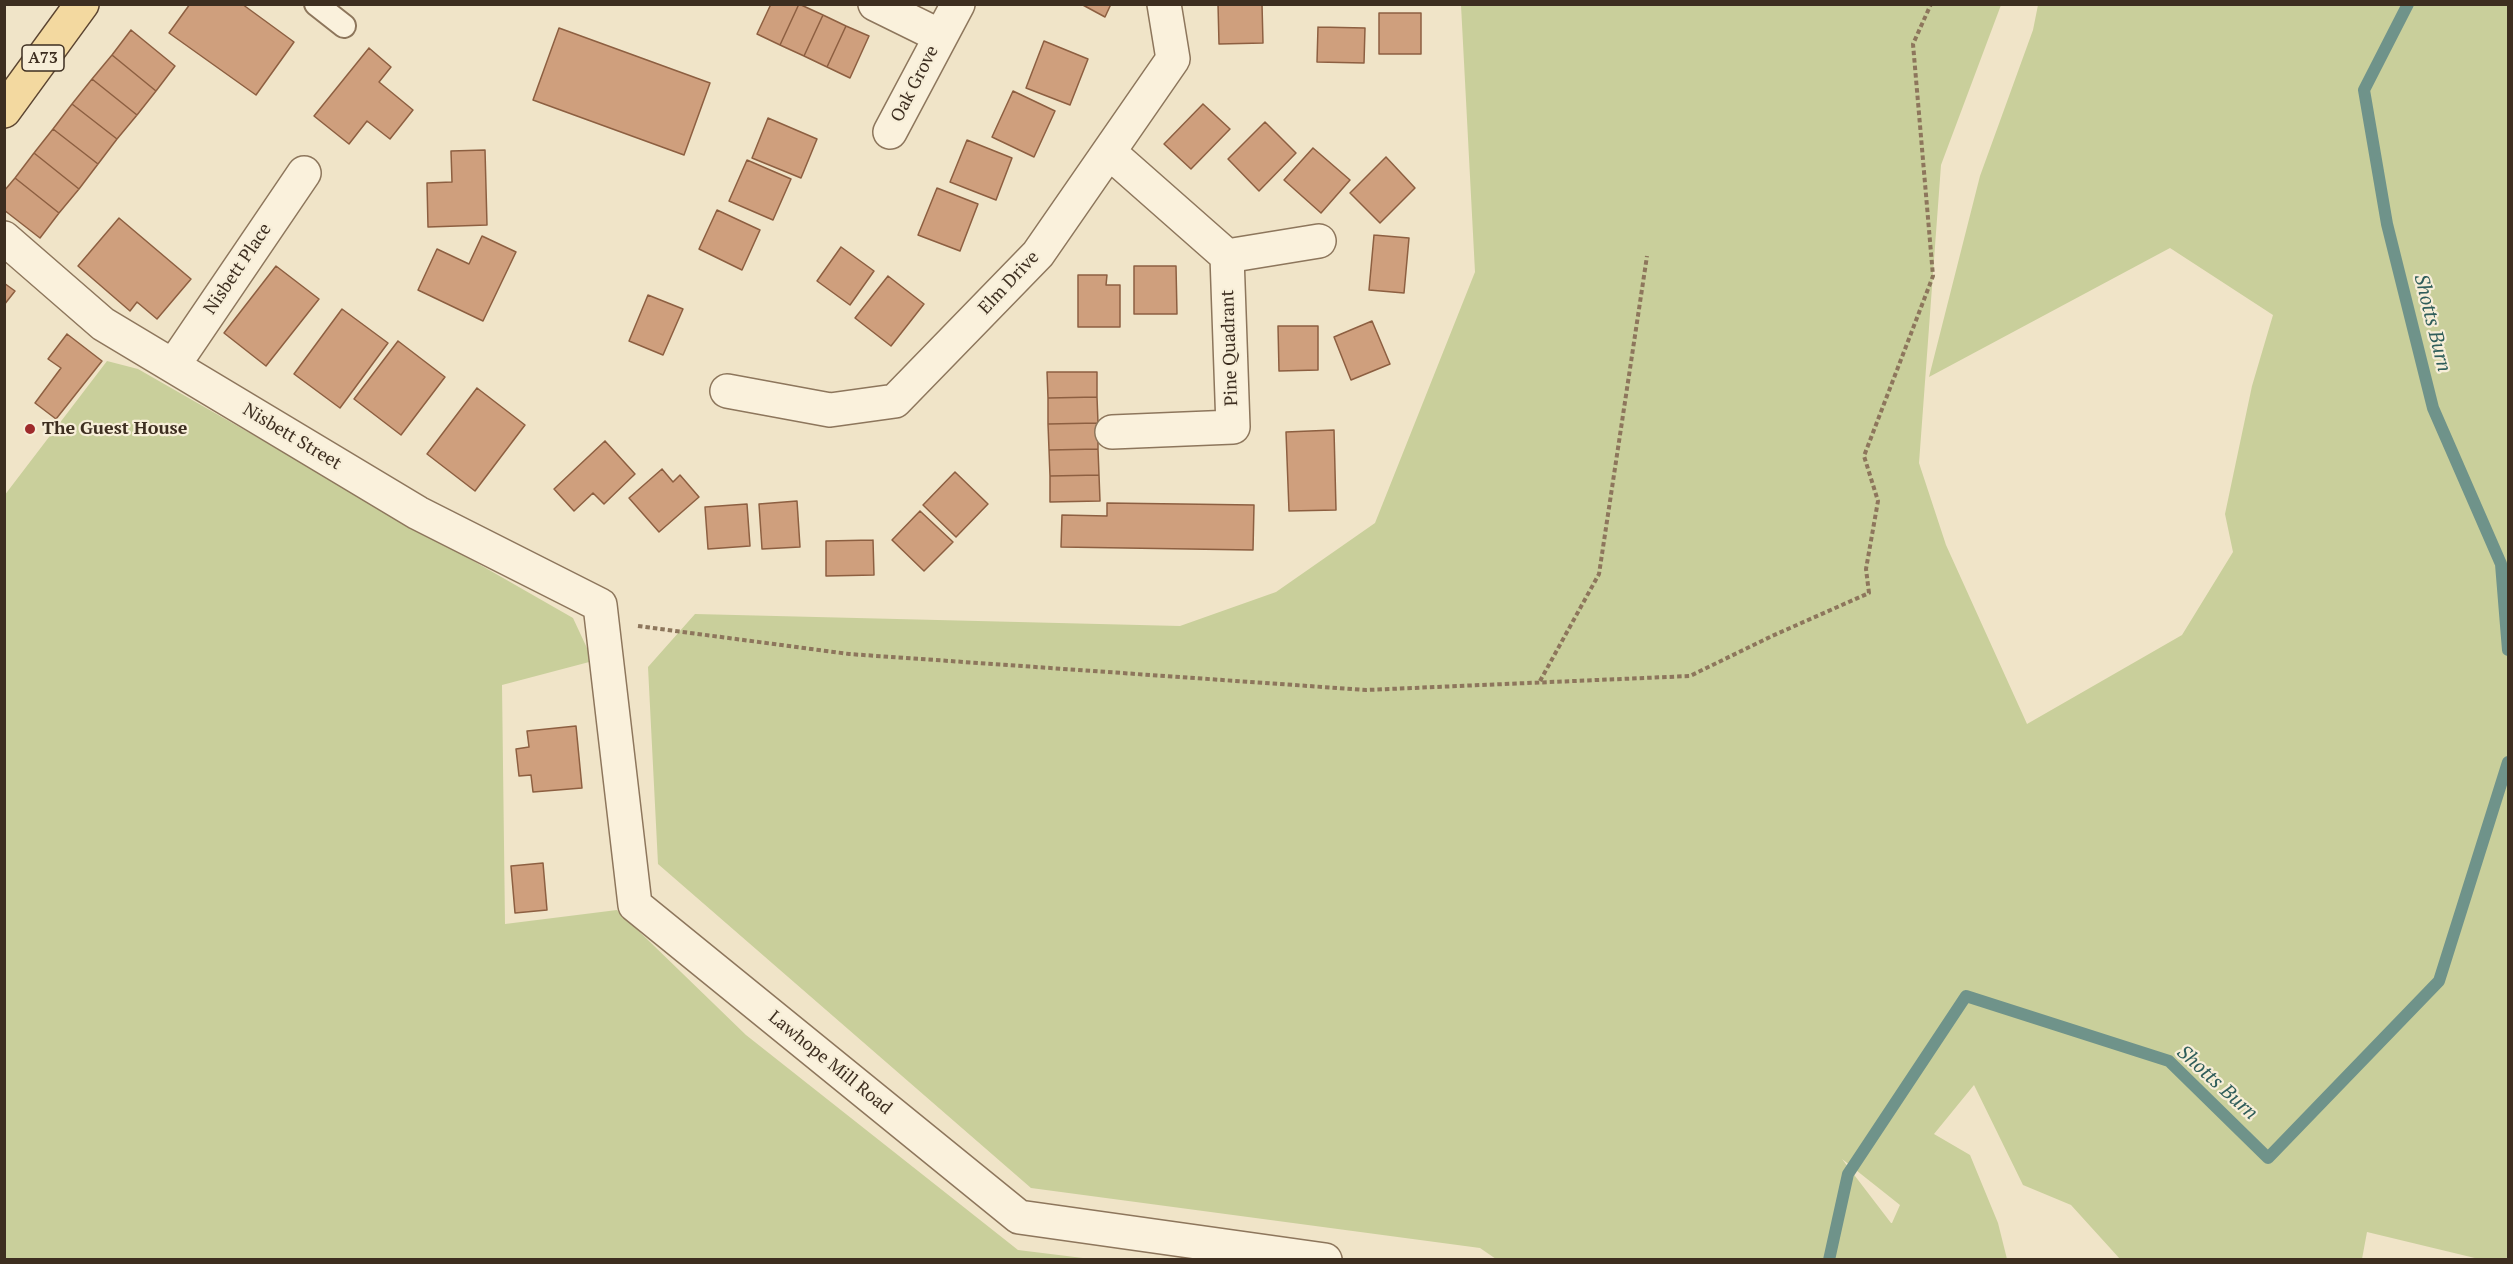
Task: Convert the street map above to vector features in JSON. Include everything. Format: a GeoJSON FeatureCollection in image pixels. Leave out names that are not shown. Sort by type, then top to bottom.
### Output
{"type":"FeatureCollection","features":[{"type":"Feature","properties":{"kind":"main road","name":"A73"},"geometry":{"type":"LineString","coordinates":[[4,111],[82,4]]}},
{"type":"Feature","properties":{"kind":"street","name":"Oak Grove"},"geometry":{"type":"LineString","coordinates":[[875,4],[940,36]]}},
{"type":"Feature","properties":{"kind":"street","name":"Oak Grove"},"geometry":{"type":"LineString","coordinates":[[890,132],[958,4]]}},
{"type":"Feature","properties":{"kind":"street","name":"Elm Drive"},"geometry":{"type":"LineString","coordinates":[[727,391],[830,410],[895,401],[1038,254],[1173,59],[1164,4]]}},
{"type":"Feature","properties":{"kind":"street"},"geometry":{"type":"LineString","coordinates":[[1109,153],[1227,256],[1319,241]]}},
{"type":"Feature","properties":{"kind":"street","name":"Nisbett Place"},"geometry":{"type":"LineString","coordinates":[[173,366],[304,173]]}},
{"type":"Feature","properties":{"kind":"street","name":"Nisbett Street"},"geometry":{"type":"LineString","coordinates":[[4,238],[103,324],[418,513],[601,612]]}},
{"type":"Feature","properties":{"kind":"street","name":"Pine Quadrant"},"geometry":{"type":"LineString","coordinates":[[1112,432],[1233,427],[1227,256]]}},
{"type":"Feature","properties":{"kind":"street","name":"Lawhope Mill Road"},"geometry":{"type":"LineString","coordinates":[[601,612],[635,906],[1019,1216],[1326,1260]]}},
{"type":"Feature","properties":{"kind":"lane"},"geometry":{"type":"LineString","coordinates":[[316,4],[344,26]]}},
{"type":"Feature","properties":{"kind":"path"},"geometry":{"type":"LineString","coordinates":[[601,612],[849,654],[1354,689],[1690,676],[1869,593],[1866,569],[1878,501],[1864,456],[1933,276],[1913,44],[1931,4]]}},
{"type":"Feature","properties":{"kind":"path"},"geometry":{"type":"LineString","coordinates":[[1540,681],[1599,574],[1647,256]]}},
{"type":"Feature","properties":{"kind":"green space"},"geometry":{"type":"Polygon","coordinates":[[[1461,5],[2001,5],[1941,165],[1919,463],[1946,545],[2027,724],[2182,635],[2233,552],[2225,514],[2252,386],[2273,315],[2170,248],[1929,377],[1980,176],[2033,30],[2038,5],[2508,5],[2508,1259],[2479,1259],[2367,1232],[2362,1259],[2120,1259],[2071,1205],[2023,1185],[1974,1085],[1934,1134],[1970,1155],[1998,1223],[2007,1259],[1496,1259],[1480,1248],[1031,1188],[658,864],[648,667],[695,614],[1180,626],[1276,592],[1375,523],[1475,272],[1461,5]],[[1842,1159],[1891,1223],[1900,1205],[1842,1159]]]}},
{"type":"Feature","properties":{"kind":"green space"},"geometry":{"type":"Polygon","coordinates":[[[107,361],[138,369],[573,618],[593,661],[502,685],[505,924],[617,910],[746,1035],[1018,1250],[1091,1259],[5,1259],[4,496],[107,361]]]}},
{"type":"Feature","properties":{"kind":"building"},"geometry":{"type":"Polygon","coordinates":[[[190,4],[242,4],[294,42],[256,95],[169,33],[190,4]]]}},
{"type":"Feature","properties":{"kind":"building"},"geometry":{"type":"Polygon","coordinates":[[[771,4],[799,4],[780,45],[757,34],[771,4]]]}},
{"type":"Feature","properties":{"kind":"building"},"geometry":{"type":"Polygon","coordinates":[[[799,4],[823,15],[804,56],[780,45],[799,4]]]}},
{"type":"Feature","properties":{"kind":"building"},"geometry":{"type":"Polygon","coordinates":[[[1081,4],[1111,4],[1105,17],[1081,4]]]}},
{"type":"Feature","properties":{"kind":"building"},"geometry":{"type":"Polygon","coordinates":[[[1218,4],[1262,4],[1263,43],[1219,44],[1218,4]]]}},
{"type":"Feature","properties":{"kind":"building"},"geometry":{"type":"Polygon","coordinates":[[[1379,13],[1421,13],[1421,54],[1379,54],[1379,13]]]}},
{"type":"Feature","properties":{"kind":"building"},"geometry":{"type":"Polygon","coordinates":[[[823,15],[846,26],[827,67],[804,56],[823,15]]]}},
{"type":"Feature","properties":{"kind":"building"},"geometry":{"type":"Polygon","coordinates":[[[846,26],[869,36],[850,78],[827,67],[846,26]]]}},
{"type":"Feature","properties":{"kind":"building"},"geometry":{"type":"Polygon","coordinates":[[[1318,27],[1365,28],[1364,63],[1317,62],[1318,27]]]}},
{"type":"Feature","properties":{"kind":"building"},"geometry":{"type":"Polygon","coordinates":[[[559,28],[710,83],[684,155],[533,100],[559,28]]]}},
{"type":"Feature","properties":{"kind":"building"},"geometry":{"type":"Polygon","coordinates":[[[131,30],[175,66],[156,91],[112,55],[131,30]]]}},
{"type":"Feature","properties":{"kind":"building"},"geometry":{"type":"Polygon","coordinates":[[[1044,41],[1088,59],[1070,105],[1026,88],[1044,41]]]}},
{"type":"Feature","properties":{"kind":"building"},"geometry":{"type":"Polygon","coordinates":[[[369,48],[391,67],[379,82],[413,110],[390,139],[367,121],[349,144],[314,116],[369,48]]]}},
{"type":"Feature","properties":{"kind":"building"},"geometry":{"type":"Polygon","coordinates":[[[112,55],[156,91],[137,115],[92,79],[112,55]]]}},
{"type":"Feature","properties":{"kind":"building"},"geometry":{"type":"Polygon","coordinates":[[[92,79],[137,115],[117,139],[72,104],[92,79]]]}},
{"type":"Feature","properties":{"kind":"building"},"geometry":{"type":"Polygon","coordinates":[[[1013,91],[1055,111],[1034,157],[992,137],[1013,91]]]}},
{"type":"Feature","properties":{"kind":"building"},"geometry":{"type":"Polygon","coordinates":[[[72,104],[117,139],[98,164],[53,129],[72,104]]]}},
{"type":"Feature","properties":{"kind":"building"},"geometry":{"type":"Polygon","coordinates":[[[1203,104],[1230,129],[1191,169],[1164,144],[1203,104]]]}},
{"type":"Feature","properties":{"kind":"building"},"geometry":{"type":"Polygon","coordinates":[[[768,118],[817,139],[801,178],[752,158],[768,118]]]}},
{"type":"Feature","properties":{"kind":"building"},"geometry":{"type":"Polygon","coordinates":[[[1265,122],[1296,153],[1259,191],[1228,159],[1265,122]]]}},
{"type":"Feature","properties":{"kind":"building"},"geometry":{"type":"Polygon","coordinates":[[[53,129],[98,164],[79,189],[34,153],[53,129]]]}},
{"type":"Feature","properties":{"kind":"building"},"geometry":{"type":"Polygon","coordinates":[[[967,140],[1012,158],[996,200],[950,182],[967,140]]]}},
{"type":"Feature","properties":{"kind":"building"},"geometry":{"type":"Polygon","coordinates":[[[1313,148],[1350,180],[1321,213],[1284,180],[1313,148]]]}},
{"type":"Feature","properties":{"kind":"building"},"geometry":{"type":"Polygon","coordinates":[[[485,150],[487,225],[428,227],[427,183],[452,182],[451,151],[485,150]]]}},
{"type":"Feature","properties":{"kind":"building"},"geometry":{"type":"Polygon","coordinates":[[[34,153],[79,189],[59,213],[15,178],[34,153]]]}},
{"type":"Feature","properties":{"kind":"building"},"geometry":{"type":"Polygon","coordinates":[[[1386,157],[1415,188],[1380,223],[1350,193],[1386,157]]]}},
{"type":"Feature","properties":{"kind":"building"},"geometry":{"type":"Polygon","coordinates":[[[747,160],[791,179],[773,220],[729,201],[747,160]]]}},
{"type":"Feature","properties":{"kind":"building"},"geometry":{"type":"Polygon","coordinates":[[[15,178],[59,213],[40,238],[4,210],[4,191],[15,178]]]}},
{"type":"Feature","properties":{"kind":"building"},"geometry":{"type":"Polygon","coordinates":[[[937,188],[978,204],[960,251],[918,235],[937,188]]]}},
{"type":"Feature","properties":{"kind":"building"},"geometry":{"type":"Polygon","coordinates":[[[717,210],[760,230],[742,270],[699,249],[717,210]]]}},
{"type":"Feature","properties":{"kind":"building"},"geometry":{"type":"Polygon","coordinates":[[[119,218],[191,279],[157,319],[137,302],[130,311],[78,266],[119,218]]]}},
{"type":"Feature","properties":{"kind":"building"},"geometry":{"type":"Polygon","coordinates":[[[1374,235],[1409,238],[1404,293],[1369,290],[1374,235]]]}},
{"type":"Feature","properties":{"kind":"building"},"geometry":{"type":"Polygon","coordinates":[[[482,236],[516,252],[483,321],[418,290],[437,249],[469,264],[482,236]]]}},
{"type":"Feature","properties":{"kind":"building"},"geometry":{"type":"Polygon","coordinates":[[[841,247],[874,271],[850,305],[817,281],[841,247]]]}},
{"type":"Feature","properties":{"kind":"building"},"geometry":{"type":"Polygon","coordinates":[[[276,266],[319,299],[266,366],[224,333],[276,266]]]}},
{"type":"Feature","properties":{"kind":"building"},"geometry":{"type":"Polygon","coordinates":[[[1134,266],[1176,266],[1177,314],[1134,314],[1134,266]]]}},
{"type":"Feature","properties":{"kind":"building"},"geometry":{"type":"Polygon","coordinates":[[[1078,275],[1107,275],[1106,285],[1120,285],[1120,327],[1078,327],[1078,275]]]}},
{"type":"Feature","properties":{"kind":"building"},"geometry":{"type":"Polygon","coordinates":[[[888,276],[924,304],[891,346],[855,318],[888,276]]]}},
{"type":"Feature","properties":{"kind":"building"},"geometry":{"type":"Polygon","coordinates":[[[4,283],[15,291],[4,305],[4,283]]]}},
{"type":"Feature","properties":{"kind":"building"},"geometry":{"type":"Polygon","coordinates":[[[648,295],[683,309],[663,355],[629,341],[648,295]]]}},
{"type":"Feature","properties":{"kind":"building"},"geometry":{"type":"Polygon","coordinates":[[[342,309],[388,343],[340,408],[294,374],[342,309]]]}},
{"type":"Feature","properties":{"kind":"building"},"geometry":{"type":"Polygon","coordinates":[[[1372,321],[1390,364],[1351,380],[1334,337],[1372,321]]]}},
{"type":"Feature","properties":{"kind":"building"},"geometry":{"type":"Polygon","coordinates":[[[1278,326],[1318,326],[1318,370],[1279,371],[1278,326]]]}},
{"type":"Feature","properties":{"kind":"building"},"geometry":{"type":"Polygon","coordinates":[[[67,334],[102,361],[56,419],[35,403],[61,368],[48,359],[67,334]]]}},
{"type":"Feature","properties":{"kind":"building"},"geometry":{"type":"Polygon","coordinates":[[[398,341],[445,377],[401,435],[354,399],[398,341]]]}},
{"type":"Feature","properties":{"kind":"building"},"geometry":{"type":"Polygon","coordinates":[[[1047,372],[1097,372],[1097,397],[1048,398],[1047,372]]]}},
{"type":"Feature","properties":{"kind":"building"},"geometry":{"type":"Polygon","coordinates":[[[477,388],[525,425],[475,491],[427,454],[477,388]]]}},
{"type":"Feature","properties":{"kind":"building"},"geometry":{"type":"Polygon","coordinates":[[[1097,397],[1098,423],[1048,424],[1048,398],[1097,397]]]}},
{"type":"Feature","properties":{"kind":"building"},"geometry":{"type":"Polygon","coordinates":[[[1098,423],[1098,449],[1049,450],[1048,424],[1098,423]]]}},
{"type":"Feature","properties":{"kind":"building"},"geometry":{"type":"Polygon","coordinates":[[[1334,430],[1336,510],[1289,511],[1286,432],[1334,430]]]}},
{"type":"Feature","properties":{"kind":"building"},"geometry":{"type":"Polygon","coordinates":[[[605,441],[635,474],[604,504],[593,493],[574,511],[554,489],[605,441]]]}},
{"type":"Feature","properties":{"kind":"building"},"geometry":{"type":"Polygon","coordinates":[[[1098,449],[1099,475],[1050,476],[1049,450],[1098,449]]]}},
{"type":"Feature","properties":{"kind":"building"},"geometry":{"type":"Polygon","coordinates":[[[662,469],[673,482],[680,475],[699,497],[659,532],[629,498],[662,469]]]}},
{"type":"Feature","properties":{"kind":"building"},"geometry":{"type":"Polygon","coordinates":[[[955,472],[988,504],[956,537],[923,505],[955,472]]]}},
{"type":"Feature","properties":{"kind":"building"},"geometry":{"type":"Polygon","coordinates":[[[1099,475],[1100,501],[1050,502],[1050,476],[1099,475]]]}},
{"type":"Feature","properties":{"kind":"building"},"geometry":{"type":"Polygon","coordinates":[[[797,501],[800,547],[762,549],[759,504],[797,501]]]}},
{"type":"Feature","properties":{"kind":"building"},"geometry":{"type":"Polygon","coordinates":[[[1107,503],[1254,505],[1253,550],[1061,547],[1062,515],[1107,516],[1107,503]]]}},
{"type":"Feature","properties":{"kind":"building"},"geometry":{"type":"Polygon","coordinates":[[[747,504],[750,546],[708,549],[705,507],[747,504]]]}},
{"type":"Feature","properties":{"kind":"building"},"geometry":{"type":"Polygon","coordinates":[[[920,511],[953,542],[924,571],[892,540],[920,511]]]}},
{"type":"Feature","properties":{"kind":"building"},"geometry":{"type":"Polygon","coordinates":[[[873,540],[874,575],[826,576],[826,541],[873,540]]]}},
{"type":"Feature","properties":{"kind":"building"},"geometry":{"type":"Polygon","coordinates":[[[576,726],[582,788],[533,792],[531,775],[519,776],[516,749],[529,747],[527,731],[576,726]]]}},
{"type":"Feature","properties":{"kind":"building"},"geometry":{"type":"Polygon","coordinates":[[[543,863],[547,910],[515,913],[511,866],[543,863]]]}},
{"type":"Feature","properties":{"kind":"waterway","name":"Shotts Burn"},"geometry":{"type":"LineString","coordinates":[[2408,4],[2364,90],[2387,224],[2433,408],[2501,564],[2508,650]]}},
{"type":"Feature","properties":{"kind":"waterway","name":"Shotts Burn"},"geometry":{"type":"LineString","coordinates":[[1829,1260],[1848,1174],[1966,996],[2169,1061],[2268,1158],[2439,981],[2508,762]]}},
{"type":"Feature","properties":{"kind":"place","name":"The Guest House"},"geometry":{"type":"Point","coordinates":[30,429]}}]}
